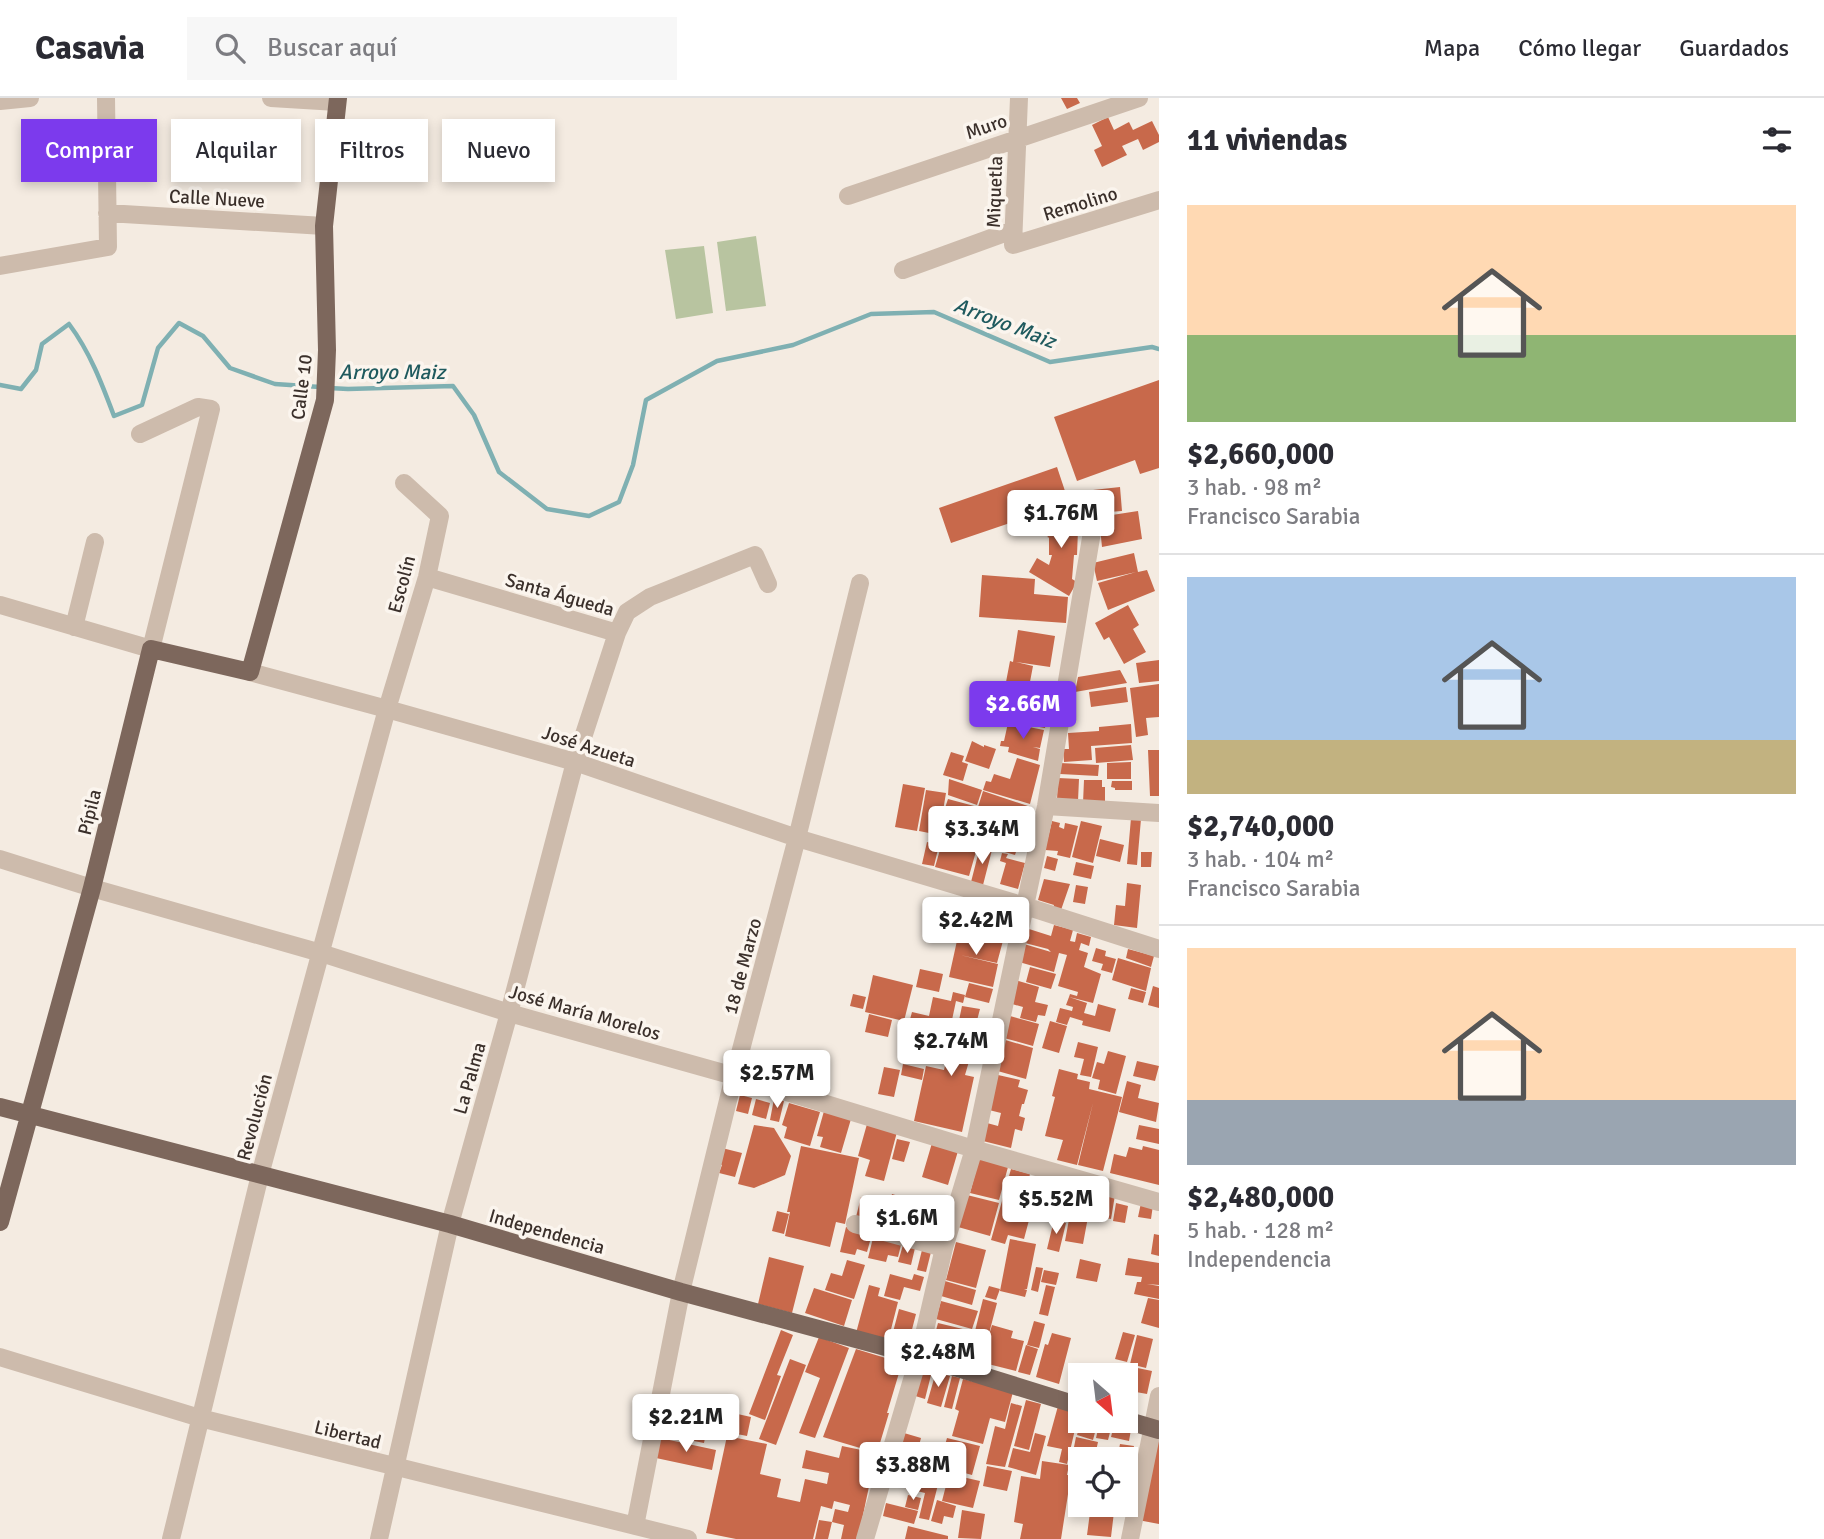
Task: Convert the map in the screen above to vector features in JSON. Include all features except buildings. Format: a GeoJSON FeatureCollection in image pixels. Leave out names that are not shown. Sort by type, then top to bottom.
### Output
{"type":"FeatureCollection","features":[{"type":"Feature","properties":{"kind":"main road","name":"Calle 10"},"geometry":{"type":"LineString","coordinates":[[250,672],[325,400],[327,350],[324,226],[337,100]]}},
{"type":"Feature","properties":{"kind":"main road","name":"José Azueta"},"geometry":{"type":"LineString","coordinates":[[151,649],[250,672]]}},
{"type":"Feature","properties":{"kind":"main road","name":"Pípila"},"geometry":{"type":"LineString","coordinates":[[0,1222],[92,888],[151,649]]}},
{"type":"Feature","properties":{"kind":"main road","name":"Independencia"},"geometry":{"type":"LineString","coordinates":[[0,1108],[450,1224],[681,1292],[919,1356],[1068,1402]]}},
{"type":"Feature","properties":{"kind":"main road"},"geometry":{"type":"LineString","coordinates":[[1138,1424],[1156,1429]]}},
{"type":"Feature","properties":{"kind":"street"},"geometry":{"type":"LineString","coordinates":[[0,101],[30,98]]}},
{"type":"Feature","properties":{"kind":"street"},"geometry":{"type":"LineString","coordinates":[[0,266],[108,247],[106,98]]}},
{"type":"Feature","properties":{"kind":"street"},"geometry":{"type":"LineString","coordinates":[[271,98],[337,100]]}},
{"type":"Feature","properties":{"kind":"street","name":"Miquetla"},"geometry":{"type":"LineString","coordinates":[[1013,238],[1018,98]]}},
{"type":"Feature","properties":{"kind":"street","name":"Muro"},"geometry":{"type":"LineString","coordinates":[[848,196],[1139,98]]}},
{"type":"Feature","properties":{"kind":"street","name":"Remolino"},"geometry":{"type":"LineString","coordinates":[[903,270],[1159,200]]}},
{"type":"Feature","properties":{"kind":"street","name":"Calle Nueve"},"geometry":{"type":"LineString","coordinates":[[107,213],[324,226]]}},
{"type":"Feature","properties":{"kind":"street","name":"Pípila"},"geometry":{"type":"LineString","coordinates":[[140,434],[198,407],[211,409],[151,649]]}},
{"type":"Feature","properties":{"kind":"street","name":"Escolín"},"geometry":{"type":"LineString","coordinates":[[387,709],[426,577],[440,516],[404,482]]}},
{"type":"Feature","properties":{"kind":"street"},"geometry":{"type":"LineString","coordinates":[[865,1539],[919,1356],[944,1248],[974,1149],[1045,806],[1094,520]]}},
{"type":"Feature","properties":{"kind":"street"},"geometry":{"type":"LineString","coordinates":[[74,626],[95,542]]}},
{"type":"Feature","properties":{"kind":"street","name":"Santa Águeda"},"geometry":{"type":"LineString","coordinates":[[426,577],[617,633],[627,612],[650,597],[755,555],[768,584]]}},
{"type":"Feature","properties":{"kind":"street","name":"18 de Marzo"},"geometry":{"type":"LineString","coordinates":[[635,1526],[681,1292],[860,583]]}},
{"type":"Feature","properties":{"kind":"street","name":"José Azueta"},"geometry":{"type":"LineString","coordinates":[[0,605],[151,649]]}},
{"type":"Feature","properties":{"kind":"street","name":"La Palma"},"geometry":{"type":"LineString","coordinates":[[379,1539],[450,1224],[575,762],[617,633]]}},
{"type":"Feature","properties":{"kind":"street","name":"José Azueta"},"geometry":{"type":"LineString","coordinates":[[250,672],[575,762],[797,838],[1159,948]]}},
{"type":"Feature","properties":{"kind":"street","name":"Revolución"},"geometry":{"type":"LineString","coordinates":[[171,1539],[260,1175],[387,709]]}},
{"type":"Feature","properties":{"kind":"street"},"geometry":{"type":"LineString","coordinates":[[1045,806],[1159,813]]}},
{"type":"Feature","properties":{"kind":"street","name":"José María Morelos"},"geometry":{"type":"LineString","coordinates":[[0,859],[321,953],[509,1013],[734,1076],[1159,1202]]}},
{"type":"Feature","properties":{"kind":"street"},"geometry":{"type":"LineString","coordinates":[[855,1224],[944,1248]]}},
{"type":"Feature","properties":{"kind":"street","name":"Libertad"},"geometry":{"type":"LineString","coordinates":[[0,1357],[200,1418],[688,1539]]}},
{"type":"Feature","properties":{"kind":"street"},"geometry":{"type":"LineString","coordinates":[[1130,1539],[1156,1429],[1159,1396]]}},
{"type":"Feature","properties":{"kind":"green space"},"geometry":{"type":"Polygon","coordinates":[[[756,236],[766,306],[726,311],[717,242],[756,236]]]}},
{"type":"Feature","properties":{"kind":"green space"},"geometry":{"type":"Polygon","coordinates":[[[704,246],[713,313],[676,319],[665,250],[704,246]]]}},
{"type":"Feature","properties":{"kind":"waterway","name":"Arroyo Maiz"},"geometry":{"type":"LineString","coordinates":[[329,388],[453,386],[474,415],[499,472],[547,509],[589,516],[619,502],[633,465],[646,400],[717,361],[793,345],[871,314],[934,312],[1050,362],[1152,347],[1159,349]]}},
{"type":"Feature","properties":{"kind":"waterway","name":"Arroyo Maiz"},"geometry":{"type":"LineString","coordinates":[[0,385],[21,389],[36,370],[42,344],[69,324],[89,357],[114,416],[142,405],[158,348],[179,323],[203,336],[230,368],[275,384],[320,387]]}}]}
